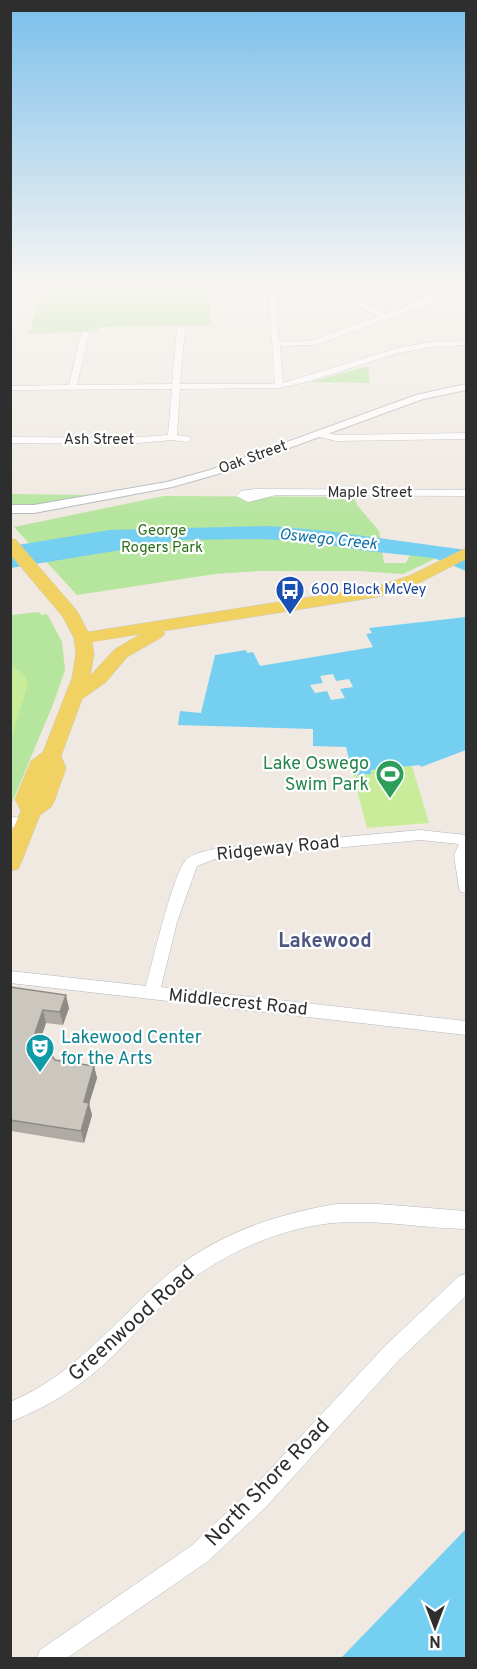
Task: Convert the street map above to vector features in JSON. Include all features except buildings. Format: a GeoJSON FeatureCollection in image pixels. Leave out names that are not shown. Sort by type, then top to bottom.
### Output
{"type":"FeatureCollection","features":[{"type":"Feature","properties":{"kind":"main road"},"geometry":{"type":"LineString","coordinates":[[10,543],[71,615],[82,638],[84,665],[51,756],[56,768],[44,802],[23,819],[10,863]]}},
{"type":"Feature","properties":{"kind":"main road"},"geometry":{"type":"LineString","coordinates":[[82,638],[377,592],[405,583],[466,553]]}},
{"type":"Feature","properties":{"kind":"main road"},"geometry":{"type":"LineString","coordinates":[[75,695],[100,678],[114,659],[128,647],[180,623]]}},
{"type":"Feature","properties":{"kind":"street"},"geometry":{"type":"LineString","coordinates":[[72,388],[79,360]]}},
{"type":"Feature","properties":{"kind":"street"},"geometry":{"type":"LineString","coordinates":[[172,436],[178,360]]}},
{"type":"Feature","properties":{"kind":"street"},"geometry":{"type":"LineString","coordinates":[[277,360],[279,386]]}},
{"type":"Feature","properties":{"kind":"street"},"geometry":{"type":"LineString","coordinates":[[10,388],[279,386],[310,379],[366,360]]}},
{"type":"Feature","properties":{"kind":"street","name":"Oak Street"},"geometry":{"type":"LineString","coordinates":[[10,509],[34,509],[168,485],[214,472],[420,397],[466,387]]}},
{"type":"Feature","properties":{"kind":"street"},"geometry":{"type":"LineString","coordinates":[[319,434],[336,438],[466,436]]}},
{"type":"Feature","properties":{"kind":"street","name":"Ash Street"},"geometry":{"type":"LineString","coordinates":[[10,440],[136,441],[172,436],[187,439]]}},
{"type":"Feature","properties":{"kind":"street","name":"Maple Street"},"geometry":{"type":"LineString","coordinates":[[273,494],[466,493]]}},
{"type":"Feature","properties":{"kind":"street","name":"Oak Street"},"geometry":{"type":"LineString","coordinates":[[10,518],[34,509]]}},
{"type":"Feature","properties":{"kind":"street","name":"Ridgeway Road"},"geometry":{"type":"LineString","coordinates":[[152,994],[170,922],[188,867],[192,862],[214,854],[420,835],[454,837],[466,842]]}},
{"type":"Feature","properties":{"kind":"street"},"geometry":{"type":"LineString","coordinates":[[466,842],[461,855],[466,888]]}},
{"type":"Feature","properties":{"kind":"street","name":"Middlecrest Road"},"geometry":{"type":"LineString","coordinates":[[10,977],[466,1028]]}},
{"type":"Feature","properties":{"kind":"street","name":"Greenwood Road"},"geometry":{"type":"LineString","coordinates":[[10,1412],[53,1392],[74,1378],[116,1341],[155,1299],[190,1270],[231,1245],[255,1234],[300,1220],[345,1213],[366,1212],[466,1220]]}},
{"type":"Feature","properties":{"kind":"street","name":"North Shore Road"},"geometry":{"type":"LineString","coordinates":[[48,1659],[199,1554],[257,1500],[392,1353],[466,1283]]}},
{"type":"Feature","properties":{"kind":"green space"},"geometry":{"type":"Polygon","coordinates":[[[368,366],[370,383],[311,382],[368,366]]]}},
{"type":"Feature","properties":{"kind":"green space"},"geometry":{"type":"Polygon","coordinates":[[[10,494],[94,495],[33,506],[11,507],[10,494]]]}},
{"type":"Feature","properties":{"kind":"green space","name":"George Rogers Park"},"geometry":{"type":"Polygon","coordinates":[[[164,496],[354,497],[357,505],[379,531],[384,563],[406,563],[413,549],[445,554],[403,574],[360,571],[258,571],[215,574],[77,595],[14,527],[164,496]]]}},
{"type":"Feature","properties":{"kind":"green space"},"geometry":{"type":"Polygon","coordinates":[[[39,612],[42,615],[47,614],[62,642],[65,670],[11,805],[11,615],[39,612]]]}},
{"type":"Feature","properties":{"kind":"green space"},"geometry":{"type":"Polygon","coordinates":[[[11,665],[25,675],[28,684],[11,740],[11,665]]]}},
{"type":"Feature","properties":{"kind":"green space","name":"Lake Oswego Swim Park"},"geometry":{"type":"Polygon","coordinates":[[[412,766],[429,823],[367,828],[353,775],[371,774],[370,770],[412,766]]]}},
{"type":"Feature","properties":{"kind":"water","name":"Oswego Creek"},"geometry":{"type":"Polygon","coordinates":[[[269,526],[328,531],[466,550],[466,571],[434,558],[304,541],[259,539],[182,540],[11,568],[11,546],[110,530],[269,526]]]}},
{"type":"Feature","properties":{"kind":"water"},"geometry":{"type":"Polygon","coordinates":[[[466,617],[466,750],[421,767],[420,765],[371,770],[371,774],[353,775],[346,747],[313,746],[313,729],[178,725],[180,711],[201,713],[215,655],[246,650],[247,653],[253,652],[260,666],[373,647],[366,634],[372,633],[369,628],[466,617]]]}},
{"type":"Feature","properties":{"kind":"water"},"geometry":{"type":"Polygon","coordinates":[[[466,1529],[466,1658],[341,1658],[466,1529]]]}},
{"type":"Feature","properties":{"kind":"pier"},"geometry":{"type":"Polygon","coordinates":[[[333,674],[336,681],[349,679],[353,687],[340,689],[345,698],[331,700],[327,691],[315,693],[310,685],[323,683],[320,676],[333,674]]]}},
{"type":"Feature","properties":{"kind":"place","name":"600 Block McVey"},"geometry":{"type":"Point","coordinates":[290,616]}},
{"type":"Feature","properties":{"kind":"place","name":"Lake Oswego Swim Park"},"geometry":{"type":"Point","coordinates":[390,800]}},
{"type":"Feature","properties":{"kind":"place","name":"Lakewood Center for the Arts"},"geometry":{"type":"Point","coordinates":[40,1074]}},
{"type":"Feature","properties":{"kind":"district","name":"Lakewood"},"geometry":{"type":"Point","coordinates":[325,942]}}]}
